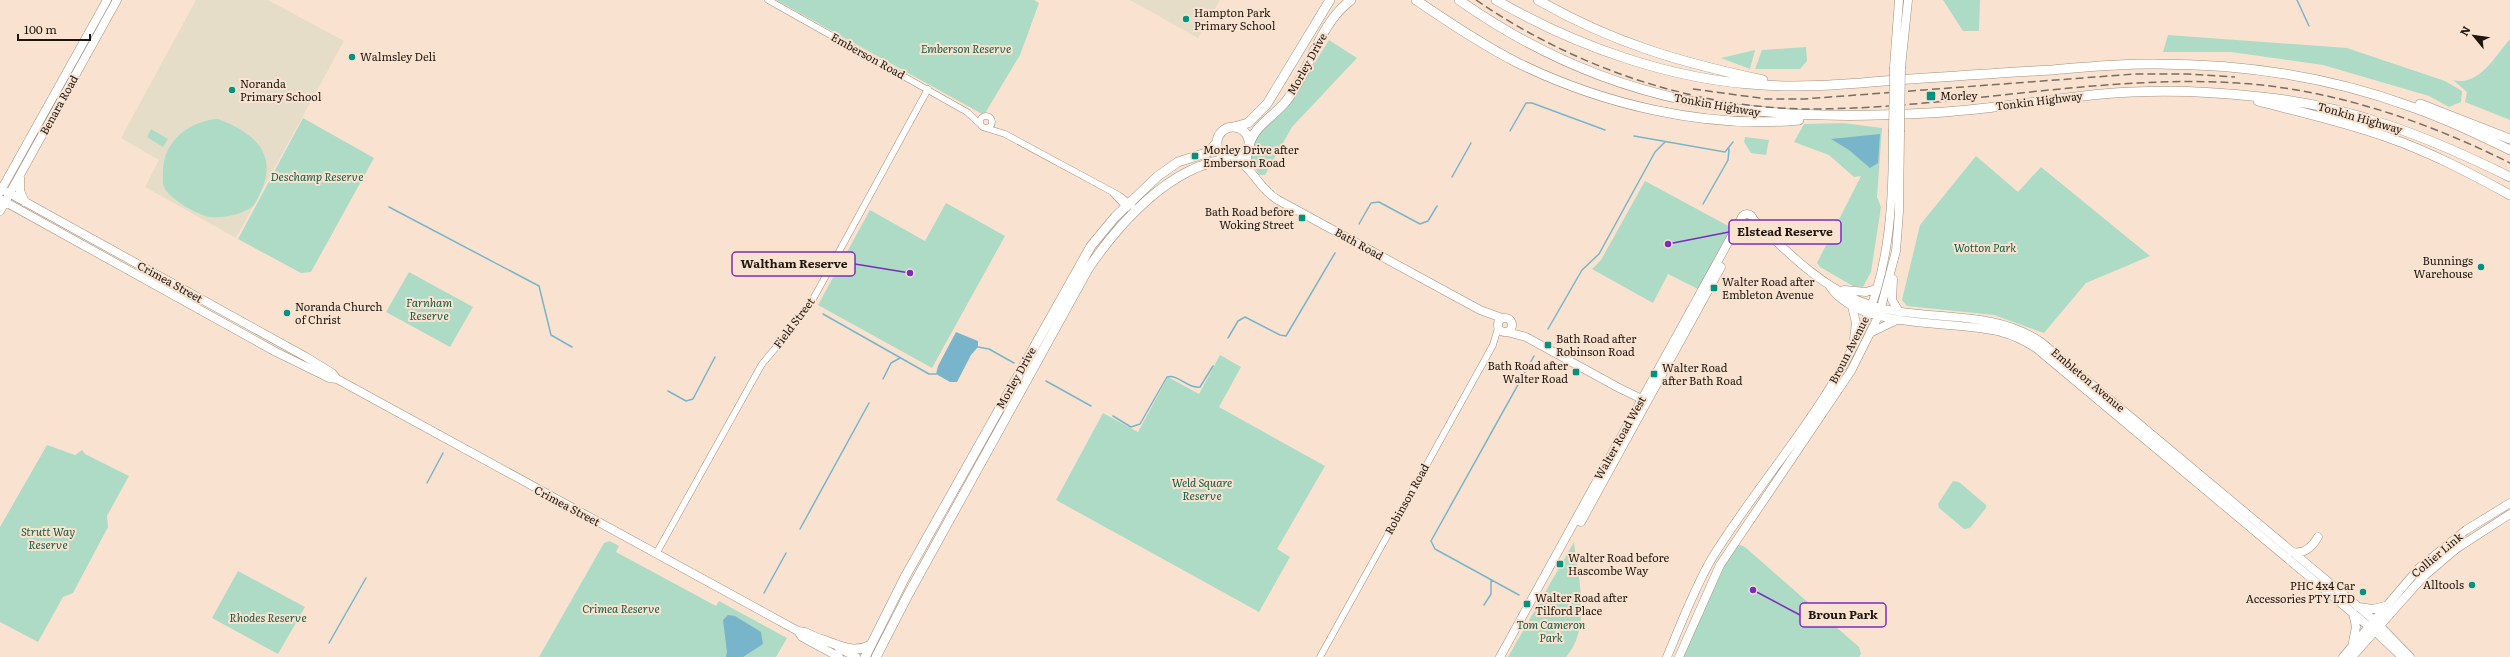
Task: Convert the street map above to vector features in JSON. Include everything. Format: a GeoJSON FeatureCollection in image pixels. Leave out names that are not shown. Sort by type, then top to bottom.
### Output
{"type":"FeatureCollection","features":[{"type":"Feature","properties":{"kind":"highway"},"geometry":{"type":"LineString","coordinates":[[1316,24],[1325,0]]}},
{"type":"Feature","properties":{"kind":"highway","name":"Morley Drive"},"geometry":{"type":"LineString","coordinates":[[1234,127],[1248,123],[1267,104],[1330,0]]}},
{"type":"Feature","properties":{"kind":"highway","name":"Morley Drive"},"geometry":{"type":"LineString","coordinates":[[1248,148],[1257,128],[1289,98],[1308,60],[1334,17],[1351,0]]}},
{"type":"Feature","properties":{"kind":"highway"},"geometry":{"type":"LineString","coordinates":[[1416,0],[1467,35],[1506,57],[1553,78],[1601,95],[1658,110],[1729,120],[1785,121],[1850,115]]}},
{"type":"Feature","properties":{"kind":"highway","name":"Tonkin Highway"},"geometry":{"type":"LineString","coordinates":[[1459,0],[1500,27],[1546,52],[1594,73],[1643,90],[1694,103],[1745,111],[1797,115],[1850,115],[1929,113],[2130,92],[2235,95],[2312,104],[2363,117],[2437,143],[2510,177]]}},
{"type":"Feature","properties":{"kind":"highway"},"geometry":{"type":"LineString","coordinates":[[1496,0],[1557,32],[1637,61],[1719,80],[1788,86],[1820,86],[2158,64],[2214,67],[2286,75],[2383,98],[2411,106],[2510,150]]}},
{"type":"Feature","properties":{"kind":"highway"},"geometry":{"type":"LineString","coordinates":[[1538,0],[1602,32],[1663,56],[1788,86]]}},
{"type":"Feature","properties":{"kind":"highway"},"geometry":{"type":"LineString","coordinates":[[2235,95],[2352,125],[2387,137],[2456,166],[2510,195]]}},
{"type":"Feature","properties":{"kind":"highway"},"geometry":{"type":"LineString","coordinates":[[2383,98],[2405,99],[2510,139]]}},
{"type":"Feature","properties":{"kind":"highway"},"geometry":{"type":"LineString","coordinates":[[1234,127],[1247,135],[1248,148],[1239,158],[1230,159],[1220,153],[1217,142],[1224,129],[1234,127]]}},
{"type":"Feature","properties":{"kind":"highway","name":"Morley Drive"},"geometry":{"type":"LineString","coordinates":[[865,657],[905,577],[1080,264],[1104,230],[1128,205],[1167,169],[1209,152],[1217,142]]}},
{"type":"Feature","properties":{"kind":"highway","name":"Morley Drive"},"geometry":{"type":"LineString","coordinates":[[876,657],[1088,269],[1113,234],[1134,212],[1168,184],[1209,162],[1230,159]]}},
{"type":"Feature","properties":{"kind":"highway"},"geometry":{"type":"LineString","coordinates":[[820,639],[845,649],[859,649],[870,645]]}},
{"type":"Feature","properties":{"kind":"highway"},"geometry":{"type":"LineString","coordinates":[[883,657],[885,640]]}},
{"type":"Feature","properties":{"kind":"main road","name":"Benara Road"},"geometry":{"type":"LineString","coordinates":[[1,189],[107,0]]}},
{"type":"Feature","properties":{"kind":"main road","name":"Benara Road"},"geometry":{"type":"LineString","coordinates":[[0,211],[2,200],[9,193],[20,174],[117,0]]}},
{"type":"Feature","properties":{"kind":"main road","name":"Broun Avenue"},"geometry":{"type":"LineString","coordinates":[[1667,657],[1712,560],[1832,385],[1852,349],[1870,309],[1876,289],[1889,227],[1892,196],[1896,132],[1899,0]]}},
{"type":"Feature","properties":{"kind":"main road","name":"Broun Avenue"},"geometry":{"type":"LineString","coordinates":[[1898,67],[1908,0]]}},
{"type":"Feature","properties":{"kind":"main road","name":"Broun Avenue"},"geometry":{"type":"LineString","coordinates":[[1679,657],[1720,565],[1851,371],[1872,332],[1880,311],[1894,262],[1899,212],[1896,132]]}},
{"type":"Feature","properties":{"kind":"main road"},"geometry":{"type":"LineString","coordinates":[[1248,148],[1248,167]]}},
{"type":"Feature","properties":{"kind":"main road","name":"Bath Road"},"geometry":{"type":"LineString","coordinates":[[1230,159],[1248,167],[1267,193],[1480,310],[1502,327],[1526,337],[1644,403]]}},
{"type":"Feature","properties":{"kind":"main road"},"geometry":{"type":"LineString","coordinates":[[0,178],[10,173]]}},
{"type":"Feature","properties":{"kind":"main road"},"geometry":{"type":"LineString","coordinates":[[20,174],[20,191],[25,202]]}},
{"type":"Feature","properties":{"kind":"main road","name":"Crimea Street"},"geometry":{"type":"LineString","coordinates":[[1,189],[306,357],[332,373],[337,379],[656,554],[798,631],[805,632],[856,657]]}},
{"type":"Feature","properties":{"kind":"main road","name":"Crimea Street"},"geometry":{"type":"LineString","coordinates":[[2,200],[276,352],[329,378],[337,379]]}},
{"type":"Feature","properties":{"kind":"main road"},"geometry":{"type":"LineString","coordinates":[[0,215],[10,210],[24,212]]}},
{"type":"Feature","properties":{"kind":"main road","name":"Embleton Avenue"},"geometry":{"type":"LineString","coordinates":[[1741,219],[1743,224],[1750,224],[1771,238],[1829,285],[1870,309]]}},
{"type":"Feature","properties":{"kind":"main road","name":"Walter Road West"},"geometry":{"type":"LineString","coordinates":[[1505,657],[1644,403],[1741,219]]}},
{"type":"Feature","properties":{"kind":"main road","name":"Walter Road West"},"geometry":{"type":"LineString","coordinates":[[1500,657],[1736,239],[1750,224]]}},
{"type":"Feature","properties":{"kind":"main road"},"geometry":{"type":"LineString","coordinates":[[1894,262],[1892,300],[1898,310]]}},
{"type":"Feature","properties":{"kind":"main road","name":"Embleton Avenue"},"geometry":{"type":"LineString","coordinates":[[1829,285],[1835,295],[1852,306],[1880,311],[1900,319],[2002,332],[2031,345],[2267,543],[2303,566]]}},
{"type":"Feature","properties":{"kind":"main road"},"geometry":{"type":"LineString","coordinates":[[1838,289],[1859,293],[1876,289]]}},
{"type":"Feature","properties":{"kind":"main road"},"geometry":{"type":"LineString","coordinates":[[1852,306],[1856,323],[1852,349]]}},
{"type":"Feature","properties":{"kind":"main road","name":"Embleton Avenue"},"geometry":{"type":"LineString","coordinates":[[1880,311],[1898,310],[1977,318],[2005,323],[2021,330],[2041,342],[2291,551],[2303,566]]}},
{"type":"Feature","properties":{"kind":"main road"},"geometry":{"type":"LineString","coordinates":[[1976,328],[1977,318]]}},
{"type":"Feature","properties":{"kind":"main road","name":"Bath Road"},"geometry":{"type":"LineString","coordinates":[[1502,327],[1509,319],[1512,324],[1526,337]]}},
{"type":"Feature","properties":{"kind":"main road"},"geometry":{"type":"LineString","coordinates":[[1872,332],[1900,319]]}},
{"type":"Feature","properties":{"kind":"main road"},"geometry":{"type":"LineString","coordinates":[[2021,330],[2034,341],[2031,345]]}},
{"type":"Feature","properties":{"kind":"main road"},"geometry":{"type":"LineString","coordinates":[[2121,408],[2121,414],[2130,427]]}},
{"type":"Feature","properties":{"kind":"main road","name":"Collier Link"},"geometry":{"type":"LineString","coordinates":[[2374,626],[2385,606],[2420,568],[2450,542],[2510,503]]}},
{"type":"Feature","properties":{"kind":"main road","name":"Collier Link"},"geometry":{"type":"LineString","coordinates":[[2374,626],[2414,585],[2440,562],[2510,514]]}},
{"type":"Feature","properties":{"kind":"main road"},"geometry":{"type":"LineString","coordinates":[[2259,525],[2258,529],[2267,543]]}},
{"type":"Feature","properties":{"kind":"main road"},"geometry":{"type":"LineString","coordinates":[[2291,551],[2304,552],[2310,548],[2318,537]]}},
{"type":"Feature","properties":{"kind":"main road"},"geometry":{"type":"LineString","coordinates":[[2303,566],[2410,657]]}},
{"type":"Feature","properties":{"kind":"main road"},"geometry":{"type":"LineString","coordinates":[[2355,610],[2373,609],[2385,606]]}},
{"type":"Feature","properties":{"kind":"main road"},"geometry":{"type":"LineString","coordinates":[[2353,645],[2356,627],[2355,610]]}},
{"type":"Feature","properties":{"kind":"main road"},"geometry":{"type":"LineString","coordinates":[[2352,657],[2364,643],[2374,626]]}},
{"type":"Feature","properties":{"kind":"main road"},"geometry":{"type":"LineString","coordinates":[[2374,626],[2402,657]]}},
{"type":"Feature","properties":{"kind":"main road"},"geometry":{"type":"LineString","coordinates":[[2343,657],[2353,645],[2374,626]]}},
{"type":"Feature","properties":{"kind":"main road","name":"Crimea Street"},"geometry":{"type":"LineString","coordinates":[[798,631],[802,637],[839,657]]}},
{"type":"Feature","properties":{"kind":"main road"},"geometry":{"type":"LineString","coordinates":[[2364,643],[2375,641],[2390,644]]}},
{"type":"Feature","properties":{"kind":"street","name":"Emberson Road"},"geometry":{"type":"LineString","coordinates":[[768,0],[928,89],[967,112],[980,124]]}},
{"type":"Feature","properties":{"kind":"street","name":"Field Street"},"geometry":{"type":"LineString","coordinates":[[656,554],[762,364],[812,301],[928,89]]}},
{"type":"Feature","properties":{"kind":"street","name":"Emberson Road"},"geometry":{"type":"LineString","coordinates":[[967,112],[983,116]]}},
{"type":"Feature","properties":{"kind":"street"},"geometry":{"type":"LineString","coordinates":[[1005,134],[989,116],[983,116],[980,124],[986,128],[1005,134],[1112,192],[1134,212]]}},
{"type":"Feature","properties":{"kind":"street"},"geometry":{"type":"LineString","coordinates":[[986,128],[991,125],[992,120]]}},
{"type":"Feature","properties":{"kind":"street","name":"Robinson Road"},"geometry":{"type":"LineString","coordinates":[[1320,657],[1502,327]]}},
{"type":"Feature","properties":{"kind":"shaded area","name":"Noranda Primary School"},"geometry":{"type":"Polygon","coordinates":[[[196,0],[268,0],[344,41],[236,238],[145,187],[159,160],[121,138],[196,0]]]}},
{"type":"Feature","properties":{"kind":"shaded area","name":"Hampton Park Primary School"},"geometry":{"type":"Polygon","coordinates":[[[1130,0],[1220,0],[1198,38],[1130,0]]]}},
{"type":"Feature","properties":{"kind":"green space","name":"Emberson Reserve"},"geometry":{"type":"Polygon","coordinates":[[[776,0],[1034,0],[1039,3],[1020,55],[984,115],[776,0]]]}},
{"type":"Feature","properties":{"kind":"green space"},"geometry":{"type":"Polygon","coordinates":[[[1943,0],[1980,0],[1979,31],[1963,31],[1943,0]]]}},
{"type":"Feature","properties":{"kind":"green space"},"geometry":{"type":"Polygon","coordinates":[[[2168,35],[2347,48],[2445,81],[2462,91],[2461,102],[2449,107],[2429,96],[2323,65],[2231,52],[2163,52],[2168,35]]]}},
{"type":"Feature","properties":{"kind":"green space"},"geometry":{"type":"Polygon","coordinates":[[[2510,39],[2510,120],[2465,102],[2467,92],[2453,80],[2462,81],[2479,75],[2510,39]]]}},
{"type":"Feature","properties":{"kind":"green space"},"geometry":{"type":"Polygon","coordinates":[[[1329,40],[1357,58],[1292,127],[1265,175],[1259,175],[1244,148],[1244,143],[1295,94],[1329,40]]]}},
{"type":"Feature","properties":{"kind":"green space"},"geometry":{"type":"Polygon","coordinates":[[[1806,47],[1807,61],[1800,69],[1755,69],[1762,50],[1806,47]]]}},
{"type":"Feature","properties":{"kind":"green space"},"geometry":{"type":"Polygon","coordinates":[[[1755,50],[1750,69],[1721,58],[1755,50]]]}},
{"type":"Feature","properties":{"kind":"green space","name":"Deschamp Reserve"},"geometry":{"type":"Polygon","coordinates":[[[303,118],[374,158],[311,272],[301,273],[238,239],[303,118]]]}},
{"type":"Feature","properties":{"kind":"green space"},"geometry":{"type":"Polygon","coordinates":[[[218,119],[241,130],[258,144],[264,153],[266,176],[262,189],[251,208],[231,216],[211,217],[199,214],[172,197],[163,185],[163,172],[164,161],[168,151],[173,142],[180,135],[188,128],[197,124],[218,119]]]}},
{"type":"Feature","properties":{"kind":"green space"},"geometry":{"type":"Polygon","coordinates":[[[1843,123],[1882,128],[1877,197],[1881,207],[1871,272],[1863,287],[1853,286],[1820,267],[1817,263],[1861,176],[1854,177],[1829,155],[1794,142],[1804,124],[1843,123]]]}},
{"type":"Feature","properties":{"kind":"green space"},"geometry":{"type":"Polygon","coordinates":[[[151,129],[168,139],[163,147],[147,137],[151,129]]]}},
{"type":"Feature","properties":{"kind":"green space"},"geometry":{"type":"Polygon","coordinates":[[[1745,137],[1769,140],[1766,155],[1751,153],[1744,142],[1745,137]]]}},
{"type":"Feature","properties":{"kind":"green space","name":"Wotton Park"},"geometry":{"type":"Polygon","coordinates":[[[1976,156],[2018,192],[2041,167],[2150,256],[2086,283],[2044,333],[1994,315],[1907,306],[1902,300],[1920,225],[1976,156]]]}},
{"type":"Feature","properties":{"kind":"green space"},"geometry":{"type":"Polygon","coordinates":[[[1645,181],[1734,229],[1700,290],[1668,274],[1653,303],[1592,269],[1601,260],[1645,181]]]}},
{"type":"Feature","properties":{"kind":"green space"},"geometry":{"type":"Polygon","coordinates":[[[946,203],[1005,236],[932,368],[818,305],[870,210],[925,241],[946,203]]]}},
{"type":"Feature","properties":{"kind":"green space","name":"Farnham Reserve"},"geometry":{"type":"Polygon","coordinates":[[[409,272],[473,307],[450,347],[386,312],[409,272]]]}},
{"type":"Feature","properties":{"kind":"green space","name":"Weld Square Reserve"},"geometry":{"type":"Polygon","coordinates":[[[1220,355],[1241,367],[1219,407],[1325,466],[1277,549],[1290,557],[1259,612],[1056,500],[1103,413],[1138,432],[1168,377],[1199,394],[1220,355]]]}},
{"type":"Feature","properties":{"kind":"green space","name":"Strutt Way Reserve"},"geometry":{"type":"Polygon","coordinates":[[[47,445],[75,455],[82,450],[85,454],[129,476],[107,516],[108,527],[73,593],[63,597],[38,642],[0,622],[0,527],[47,445]]]}},
{"type":"Feature","properties":{"kind":"green space"},"geometry":{"type":"Polygon","coordinates":[[[1953,481],[1959,482],[1986,505],[1986,508],[1970,528],[1964,529],[1939,508],[1938,504],[1953,481]]]}},
{"type":"Feature","properties":{"kind":"green space","name":"Crimea Reserve"},"geometry":{"type":"Polygon","coordinates":[[[610,541],[619,546],[616,552],[716,606],[719,601],[787,638],[776,657],[539,657],[604,543],[610,541]]]}},
{"type":"Feature","properties":{"kind":"green space","name":"Tom Cameron Park"},"geometry":{"type":"Polygon","coordinates":[[[1574,542],[1580,586],[1581,617],[1579,632],[1574,645],[1566,657],[1508,657],[1574,542]]]}},
{"type":"Feature","properties":{"kind":"green space"},"geometry":{"type":"Polygon","coordinates":[[[1738,544],[1745,547],[1859,647],[1861,654],[1859,657],[1682,657],[1725,563],[1738,544]]]}},
{"type":"Feature","properties":{"kind":"green space","name":"Rhodes Reserve"},"geometry":{"type":"Polygon","coordinates":[[[238,571],[305,607],[278,654],[212,618],[238,571]]]}},
{"type":"Feature","properties":{"kind":"water"},"geometry":{"type":"Polygon","coordinates":[[[1880,134],[1878,163],[1870,168],[1849,150],[1831,139],[1880,134]]]}},
{"type":"Feature","properties":{"kind":"water"},"geometry":{"type":"Polygon","coordinates":[[[956,332],[978,341],[978,347],[971,355],[957,382],[950,382],[936,374],[938,366],[956,332]]]}},
{"type":"Feature","properties":{"kind":"water"},"geometry":{"type":"Polygon","coordinates":[[[728,615],[735,616],[761,632],[763,644],[743,657],[726,657],[727,652],[723,620],[728,615]]]}},
{"type":"Feature","properties":{"kind":"waterway"},"geometry":{"type":"LineString","coordinates":[[2297,0],[2309,26]]}},
{"type":"Feature","properties":{"kind":"waterway"},"geometry":{"type":"LineString","coordinates":[[1510,131],[1526,103],[1532,103],[1605,130]]}},
{"type":"Feature","properties":{"kind":"waterway"},"geometry":{"type":"LineString","coordinates":[[1634,136],[1725,152],[1733,142]]}},
{"type":"Feature","properties":{"kind":"waterway"},"geometry":{"type":"LineString","coordinates":[[1548,329],[1582,270],[1599,254],[1655,152],[1665,142]]}},
{"type":"Feature","properties":{"kind":"waterway"},"geometry":{"type":"LineString","coordinates":[[1452,177],[1471,143]]}},
{"type":"Feature","properties":{"kind":"waterway"},"geometry":{"type":"LineString","coordinates":[[1703,204],[1728,160],[1729,149]]}},
{"type":"Feature","properties":{"kind":"waterway"},"geometry":{"type":"LineString","coordinates":[[1359,224],[1371,203],[1379,202],[1420,224],[1428,221],[1437,206]]}},
{"type":"Feature","properties":{"kind":"waterway"},"geometry":{"type":"LineString","coordinates":[[389,207],[539,286],[551,335],[572,347]]}},
{"type":"Feature","properties":{"kind":"waterway"},"geometry":{"type":"LineString","coordinates":[[1228,338],[1238,321],[1245,317],[1280,335],[1286,336],[1335,253]]}},
{"type":"Feature","properties":{"kind":"waterway"},"geometry":{"type":"LineString","coordinates":[[823,314],[929,374],[936,374]]}},
{"type":"Feature","properties":{"kind":"waterway"},"geometry":{"type":"LineString","coordinates":[[978,347],[989,349],[1014,363]]}},
{"type":"Feature","properties":{"kind":"waterway"},"geometry":{"type":"LineString","coordinates":[[1519,595],[1435,549],[1431,541],[1534,356]]}},
{"type":"Feature","properties":{"kind":"waterway"},"geometry":{"type":"LineString","coordinates":[[668,391],[686,401],[693,399],[715,357]]}},
{"type":"Feature","properties":{"kind":"waterway"},"geometry":{"type":"LineString","coordinates":[[883,379],[891,363],[900,358]]}},
{"type":"Feature","properties":{"kind":"waterway"},"geometry":{"type":"LineString","coordinates":[[1113,416],[1131,427],[1140,424],[1167,377],[1175,378],[1191,386],[1200,387],[1213,366]]}},
{"type":"Feature","properties":{"kind":"waterway"},"geometry":{"type":"LineString","coordinates":[[1046,381],[1091,406]]}},
{"type":"Feature","properties":{"kind":"waterway"},"geometry":{"type":"LineString","coordinates":[[800,529],[869,403]]}},
{"type":"Feature","properties":{"kind":"waterway"},"geometry":{"type":"LineString","coordinates":[[427,483],[443,453]]}},
{"type":"Feature","properties":{"kind":"waterway"},"geometry":{"type":"LineString","coordinates":[[764,593],[786,553]]}},
{"type":"Feature","properties":{"kind":"waterway"},"geometry":{"type":"LineString","coordinates":[[329,643],[366,578]]}},
{"type":"Feature","properties":{"kind":"waterway"},"geometry":{"type":"LineString","coordinates":[[1484,605],[1491,594],[1491,580]]}},
{"type":"Feature","properties":{"kind":"railway"},"geometry":{"type":"LineString","coordinates":[[1476,0],[1551,44],[1591,63],[1674,91],[1717,100],[1760,106],[1804,109],[1858,108],[2129,83],[2238,83],[2273,86],[2308,92],[2378,110],[2445,134],[2510,163]]}},
{"type":"Feature","properties":{"kind":"railway"},"geometry":{"type":"LineString","coordinates":[[1693,89],[1767,99],[1804,99],[2135,74],[2188,74],[2235,77]]}},
{"type":"Feature","properties":{"kind":"place","name":"Hampton Park Primary School"},"geometry":{"type":"Point","coordinates":[1186,19]}},
{"type":"Feature","properties":{"kind":"place","name":"Walmsley Deli"},"geometry":{"type":"Point","coordinates":[352,57]}},
{"type":"Feature","properties":{"kind":"place","name":"Noranda Primary School"},"geometry":{"type":"Point","coordinates":[232,90]}},
{"type":"Feature","properties":{"kind":"place","name":"Morley"},"geometry":{"type":"Point","coordinates":[1931,96]}},
{"type":"Feature","properties":{"kind":"place","name":"Morley Drive after Emberson Road"},"geometry":{"type":"Point","coordinates":[1195,156]}},
{"type":"Feature","properties":{"kind":"place","name":"Bath Road before Woking Street"},"geometry":{"type":"Point","coordinates":[1302,218]}},
{"type":"Feature","properties":{"kind":"place","name":"Elstead Reserve"},"geometry":{"type":"Point","coordinates":[1668,244]}},
{"type":"Feature","properties":{"kind":"place","name":"Bunnings Warehouse"},"geometry":{"type":"Point","coordinates":[2481,267]}},
{"type":"Feature","properties":{"kind":"place","name":"Waltham Reserve"},"geometry":{"type":"Point","coordinates":[910,273]}},
{"type":"Feature","properties":{"kind":"place","name":"Walter Road after Embleton Avenue"},"geometry":{"type":"Point","coordinates":[1714,288]}},
{"type":"Feature","properties":{"kind":"place","name":"Noranda Church of Christ"},"geometry":{"type":"Point","coordinates":[287,313]}},
{"type":"Feature","properties":{"kind":"place","name":"Bath Road after Robinson Road"},"geometry":{"type":"Point","coordinates":[1548,345]}},
{"type":"Feature","properties":{"kind":"place","name":"Bath Road after Walter Road"},"geometry":{"type":"Point","coordinates":[1576,372]}},
{"type":"Feature","properties":{"kind":"place","name":"Walter Road after Bath Road"},"geometry":{"type":"Point","coordinates":[1654,374]}},
{"type":"Feature","properties":{"kind":"place","name":"Walter Road before Hascombe Way"},"geometry":{"type":"Point","coordinates":[1560,564]}},
{"type":"Feature","properties":{"kind":"place","name":"Alltools"},"geometry":{"type":"Point","coordinates":[2472,585]}},
{"type":"Feature","properties":{"kind":"place","name":"Broun Park"},"geometry":{"type":"Point","coordinates":[1753,590]}},
{"type":"Feature","properties":{"kind":"place","name":"PHC 4x4 Car Accessories PTY LTD"},"geometry":{"type":"Point","coordinates":[2363,592]}},
{"type":"Feature","properties":{"kind":"place","name":"Walter Road after Tilford Place"},"geometry":{"type":"Point","coordinates":[1527,604]}}]}
